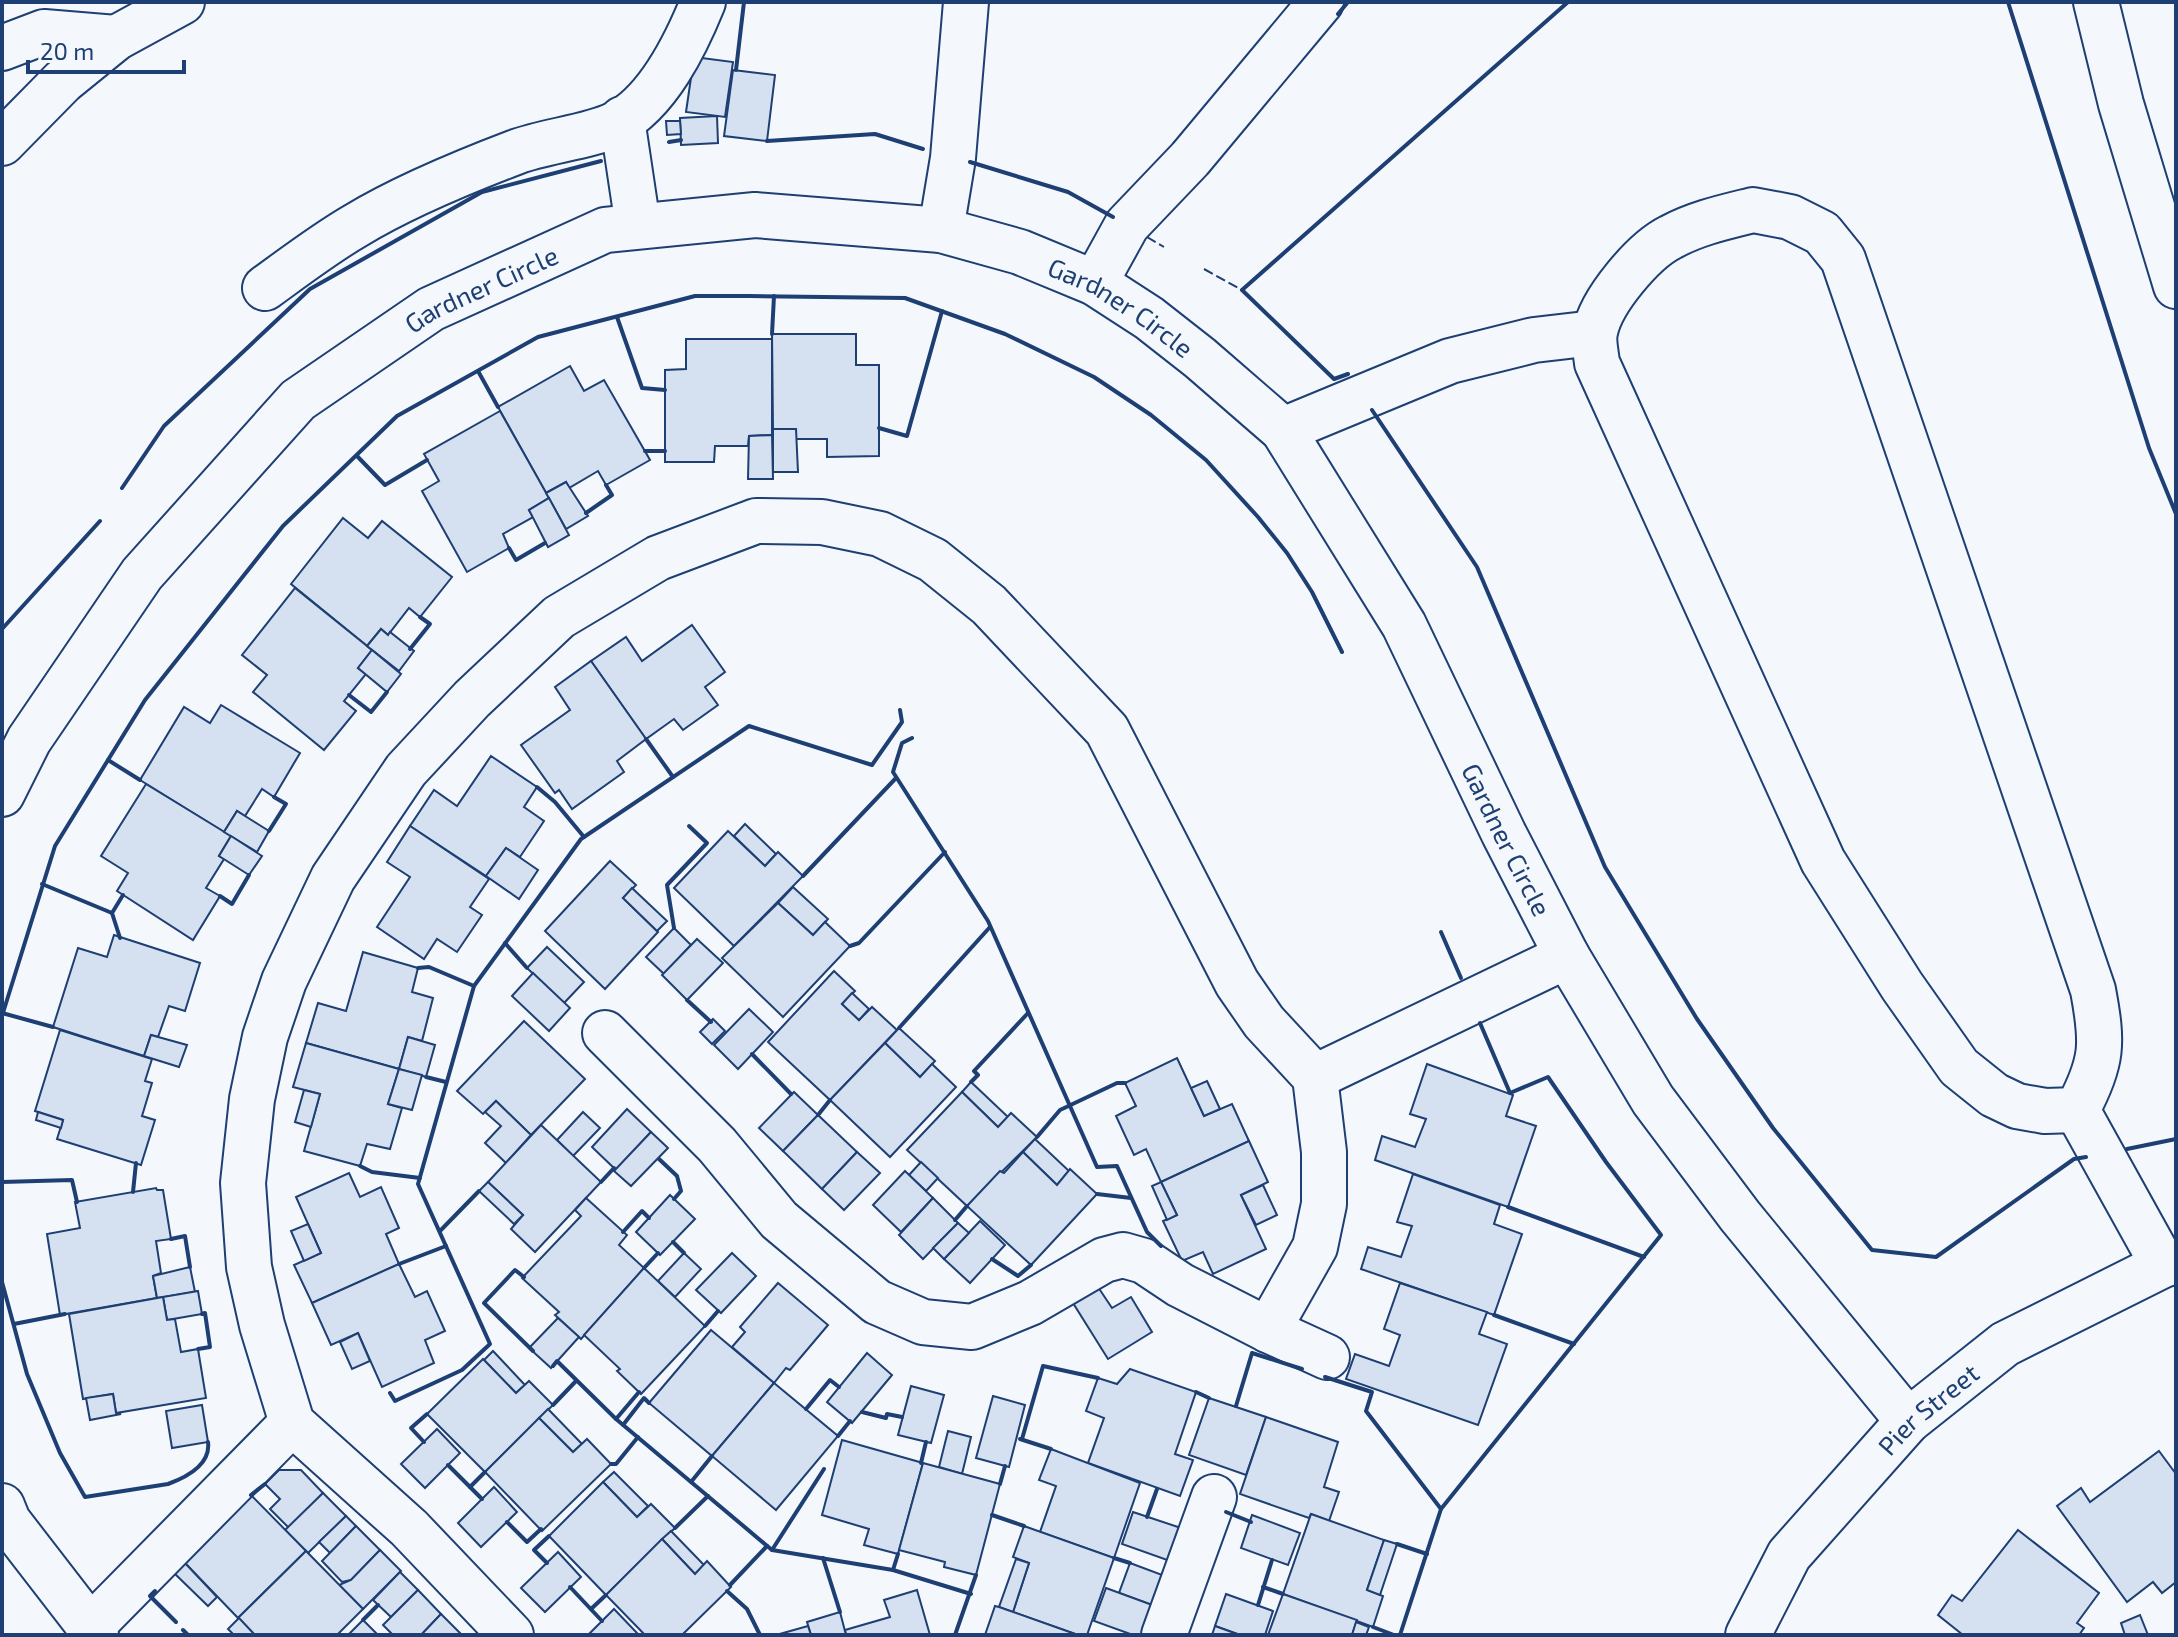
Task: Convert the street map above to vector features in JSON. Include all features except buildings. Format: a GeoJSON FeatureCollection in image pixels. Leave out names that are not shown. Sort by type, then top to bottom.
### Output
{"type":"FeatureCollection","features":[{"type":"Feature","properties":{"kind":"street"},"geometry":{"type":"LineString","coordinates":[[2,143],[63,81],[116,38],[182,2]]}},
{"type":"Feature","properties":{"kind":"street"},"geometry":{"type":"LineString","coordinates":[[941,230],[953,158],[966,2]]}},
{"type":"Feature","properties":{"kind":"street"},"geometry":{"type":"LineString","coordinates":[[1095,283],[1127,225],[1190,159],[1321,2]]}},
{"type":"Feature","properties":{"kind":"street"},"geometry":{"type":"LineString","coordinates":[[2096,2],[2121,104],[2176,286]]}},
{"type":"Feature","properties":{"kind":"street"},"geometry":{"type":"LineString","coordinates":[[265,288],[356,225],[440,184],[518,151],[616,124],[641,105],[666,74],[687,12]]}},
{"type":"Feature","properties":{"kind":"street"},"geometry":{"type":"LineString","coordinates":[[2,48],[44,32],[116,38]]}},
{"type":"Feature","properties":{"kind":"street"},"geometry":{"type":"LineString","coordinates":[[622,119],[638,226]]}},
{"type":"Feature","properties":{"kind":"street"},"geometry":{"type":"LineString","coordinates":[[1753,210],[1790,217],[1822,233],[1843,259],[2093,990],[2100,1026],[2100,1057],[2077,1110],[2045,1111],[2017,1106],[1994,1095],[1959,1067],[1902,986],[1831,874],[1597,363],[1594,333],[1604,309],[1621,280],[1667,238],[1709,220],[1753,210]]}},
{"type":"Feature","properties":{"kind":"street","name":"Gardner Circle"},"geometry":{"type":"LineString","coordinates":[[2,794],[29,740],[142,574],[298,400],[431,309],[605,230],[638,226],[755,215],[941,230],[1020,252],[1095,283],[1149,318],[1283,430],[1404,625],[1504,834],[1567,956],[1653,1100],[1740,1216],[1908,1421]]}},
{"type":"Feature","properties":{"kind":"street"},"geometry":{"type":"LineString","coordinates":[[1283,430],[1450,361],[1534,340],[1594,333]]}},
{"type":"Feature","properties":{"kind":"street"},"geometry":{"type":"LineString","coordinates":[[511,1635],[409,1528],[292,1423],[262,1325],[249,1267],[243,1183],[252,1099],[265,1037],[284,981],[333,878],[406,770],[472,699],[559,617],[658,558],[756,521],[822,522],[880,534],[933,560],[989,605],[1107,730],[1237,983],[1264,1022],[1315,1077],[1324,1152],[1324,1204],[1315,1247],[1268,1330]]}},
{"type":"Feature","properties":{"kind":"street"},"geometry":{"type":"LineString","coordinates":[[1315,1077],[1567,956]]}},
{"type":"Feature","properties":{"kind":"street"},"geometry":{"type":"LineString","coordinates":[[605,1033],[717,1145],[779,1220],[877,1302],[923,1322],[972,1327],[1030,1303],[1104,1260],[1123,1255],[1144,1261],[1180,1285],[1327,1357]]}},
{"type":"Feature","properties":{"kind":"street"},"geometry":{"type":"LineString","coordinates":[[2077,1110],[2170,1263]]}},
{"type":"Feature","properties":{"kind":"street","name":"Pier Street"},"geometry":{"type":"LineString","coordinates":[[1748,1635],[1789,1555],[1908,1421],[2005,1344],[2170,1263]]}},
{"type":"Feature","properties":{"kind":"street"},"geometry":{"type":"LineString","coordinates":[[2,1506],[8,1521],[93,1631],[292,1423]]}},
{"type":"Feature","properties":{"kind":"street"},"geometry":{"type":"LineString","coordinates":[[1164,1635],[1214,1497]]}},
{"type":"Feature","properties":{"kind":"fence"},"geometry":{"type":"LineString","coordinates":[[1147,237],[1164,247]]}},
{"type":"Feature","properties":{"kind":"fence"},"geometry":{"type":"LineString","coordinates":[[1204,269],[1242,290]]}},
{"type":"Feature","properties":{"kind":"wall"},"geometry":{"type":"LineString","coordinates":[[736,70],[744,2]]}},
{"type":"Feature","properties":{"kind":"wall"},"geometry":{"type":"LineString","coordinates":[[1338,14],[1348,2]]}},
{"type":"Feature","properties":{"kind":"wall"},"geometry":{"type":"LineString","coordinates":[[1348,374],[1334,379],[1242,290],[1568,2]]}},
{"type":"Feature","properties":{"kind":"wall"},"geometry":{"type":"LineString","coordinates":[[2008,2],[2149,448],[2176,514]]}},
{"type":"Feature","properties":{"kind":"wall"},"geometry":{"type":"LineString","coordinates":[[767,141],[875,134],[923,149]]}},
{"type":"Feature","properties":{"kind":"wall"},"geometry":{"type":"LineString","coordinates":[[669,142],[681,140]]}},
{"type":"Feature","properties":{"kind":"wall"},"geometry":{"type":"LineString","coordinates":[[122,488],[164,426],[310,289],[482,192],[601,161]]}},
{"type":"Feature","properties":{"kind":"wall"},"geometry":{"type":"LineString","coordinates":[[970,162],[1068,192],[1113,217]]}},
{"type":"Feature","properties":{"kind":"wall"},"geometry":{"type":"LineString","coordinates":[[2,1016],[55,846],[145,700],[283,526],[397,416],[538,337],[695,296],[905,298],[1005,334],[1094,377],[1151,415],[1206,460],[1287,553],[1312,592],[1342,652]]}},
{"type":"Feature","properties":{"kind":"wall"},"geometry":{"type":"LineString","coordinates":[[772,334],[774,296]]}},
{"type":"Feature","properties":{"kind":"wall"},"geometry":{"type":"LineString","coordinates":[[879,428],[907,436],[942,311]]}},
{"type":"Feature","properties":{"kind":"wall"},"geometry":{"type":"LineString","coordinates":[[617,317],[642,388],[665,390]]}},
{"type":"Feature","properties":{"kind":"wall"},"geometry":{"type":"LineString","coordinates":[[478,371],[498,407]]}},
{"type":"Feature","properties":{"kind":"wall"},"geometry":{"type":"LineString","coordinates":[[1372,410],[1477,567],[1605,867],[1697,1019],[1773,1128],[1872,1250],[1936,1257],[2074,1159],[2086,1157]]}},
{"type":"Feature","properties":{"kind":"wall"},"geometry":{"type":"LineString","coordinates":[[645,451],[665,451]]}},
{"type":"Feature","properties":{"kind":"wall"},"geometry":{"type":"LineString","coordinates":[[357,456],[385,485],[427,460]]}},
{"type":"Feature","properties":{"kind":"wall"},"geometry":{"type":"LineString","coordinates":[[586,513],[612,495],[606,485]]}},
{"type":"Feature","properties":{"kind":"wall"},"geometry":{"type":"LineString","coordinates":[[2,629],[100,521]]}},
{"type":"Feature","properties":{"kind":"wall"},"geometry":{"type":"LineString","coordinates":[[509,548],[516,560],[545,543]]}},
{"type":"Feature","properties":{"kind":"wall"},"geometry":{"type":"LineString","coordinates":[[410,649],[430,624],[420,617]]}},
{"type":"Feature","properties":{"kind":"wall"},"geometry":{"type":"LineString","coordinates":[[349,695],[371,712],[387,692]]}},
{"type":"Feature","properties":{"kind":"wall"},"geometry":{"type":"LineString","coordinates":[[390,1393],[395,1401],[462,1370],[490,1344],[418,1184],[474,986],[581,839],[749,726],[872,765],[902,722],[900,710]]}},
{"type":"Feature","properties":{"kind":"wall"},"geometry":{"type":"LineString","coordinates":[[912,738],[902,743],[893,772],[988,921],[1097,1167],[1117,1166],[1147,1232],[1161,1246]]}},
{"type":"Feature","properties":{"kind":"wall"},"geometry":{"type":"LineString","coordinates":[[646,739],[673,777]]}},
{"type":"Feature","properties":{"kind":"wall"},"geometry":{"type":"LineString","coordinates":[[108,760],[140,780]]}},
{"type":"Feature","properties":{"kind":"wall"},"geometry":{"type":"LineString","coordinates":[[803,876],[896,778]]}},
{"type":"Feature","properties":{"kind":"wall"},"geometry":{"type":"LineString","coordinates":[[537,787],[555,802],[584,837]]}},
{"type":"Feature","properties":{"kind":"wall"},"geometry":{"type":"LineString","coordinates":[[269,831],[286,804],[274,797]]}},
{"type":"Feature","properties":{"kind":"wall"},"geometry":{"type":"LineString","coordinates":[[674,928],[667,885],[707,843],[689,826]]}},
{"type":"Feature","properties":{"kind":"wall"},"geometry":{"type":"LineString","coordinates":[[850,946],[859,943],[945,852]]}},
{"type":"Feature","properties":{"kind":"wall"},"geometry":{"type":"LineString","coordinates":[[220,896],[232,904],[249,875]]}},
{"type":"Feature","properties":{"kind":"wall"},"geometry":{"type":"LineString","coordinates":[[42,884],[112,913],[120,938]]}},
{"type":"Feature","properties":{"kind":"wall"},"geometry":{"type":"LineString","coordinates":[[112,913],[123,895]]}},
{"type":"Feature","properties":{"kind":"wall"},"geometry":{"type":"LineString","coordinates":[[899,1028],[990,927]]}},
{"type":"Feature","properties":{"kind":"wall"},"geometry":{"type":"LineString","coordinates":[[1441,932],[1461,978]]}},
{"type":"Feature","properties":{"kind":"wall"},"geometry":{"type":"LineString","coordinates":[[505,943],[527,968]]}},
{"type":"Feature","properties":{"kind":"wall"},"geometry":{"type":"LineString","coordinates":[[418,968],[429,967],[474,986]]}},
{"type":"Feature","properties":{"kind":"wall"},"geometry":{"type":"LineString","coordinates":[[687,1000],[711,1022]]}},
{"type":"Feature","properties":{"kind":"wall"},"geometry":{"type":"LineString","coordinates":[[2,1013],[53,1027]]}},
{"type":"Feature","properties":{"kind":"wall"},"geometry":{"type":"LineString","coordinates":[[971,1082],[978,1075],[974,1071],[1028,1013]]}},
{"type":"Feature","properties":{"kind":"wall"},"geometry":{"type":"LineString","coordinates":[[1400,1635],[1441,1509],[1661,1235],[1548,1077],[1510,1093],[1480,1023]]}},
{"type":"Feature","properties":{"kind":"wall"},"geometry":{"type":"LineString","coordinates":[[752,1054],[791,1094]]}},
{"type":"Feature","properties":{"kind":"wall"},"geometry":{"type":"LineString","coordinates":[[426,1077],[446,1082]]}},
{"type":"Feature","properties":{"kind":"wall"},"geometry":{"type":"LineString","coordinates":[[1037,1137],[1060,1110],[1117,1083],[1125,1083]]}},
{"type":"Feature","properties":{"kind":"wall"},"geometry":{"type":"LineString","coordinates":[[818,1115],[830,1100]]}},
{"type":"Feature","properties":{"kind":"wall"},"geometry":{"type":"LineString","coordinates":[[2127,1149],[2176,1139]]}},
{"type":"Feature","properties":{"kind":"wall"},"geometry":{"type":"LineString","coordinates":[[659,1159],[677,1176],[681,1191],[674,1199]]}},
{"type":"Feature","properties":{"kind":"wall"},"geometry":{"type":"LineString","coordinates":[[133,1192],[136,1163]]}},
{"type":"Feature","properties":{"kind":"wall"},"geometry":{"type":"LineString","coordinates":[[360,1166],[372,1172],[420,1178]]}},
{"type":"Feature","properties":{"kind":"wall"},"geometry":{"type":"LineString","coordinates":[[601,1182],[614,1168]]}},
{"type":"Feature","properties":{"kind":"wall"},"geometry":{"type":"LineString","coordinates":[[2,1182],[72,1180],[77,1202]]}},
{"type":"Feature","properties":{"kind":"wall"},"geometry":{"type":"LineString","coordinates":[[440,1231],[479,1191]]}},
{"type":"Feature","properties":{"kind":"wall"},"geometry":{"type":"LineString","coordinates":[[1097,1194],[1131,1198]]}},
{"type":"Feature","properties":{"kind":"wall"},"geometry":{"type":"LineString","coordinates":[[955,1220],[967,1206]]}},
{"type":"Feature","properties":{"kind":"wall"},"geometry":{"type":"LineString","coordinates":[[1508,1207],[1644,1257]]}},
{"type":"Feature","properties":{"kind":"wall"},"geometry":{"type":"LineString","coordinates":[[623,1232],[642,1211],[649,1218]]}},
{"type":"Feature","properties":{"kind":"wall"},"geometry":{"type":"LineString","coordinates":[[171,1239],[185,1236],[190,1267]]}},
{"type":"Feature","properties":{"kind":"wall"},"geometry":{"type":"LineString","coordinates":[[673,1242],[684,1253]]}},
{"type":"Feature","properties":{"kind":"wall"},"geometry":{"type":"LineString","coordinates":[[399,1264],[446,1246]]}},
{"type":"Feature","properties":{"kind":"wall"},"geometry":{"type":"LineString","coordinates":[[644,1268],[658,1253]]}},
{"type":"Feature","properties":{"kind":"wall"},"geometry":{"type":"LineString","coordinates":[[992,1259],[1018,1276],[1031,1265]]}},
{"type":"Feature","properties":{"kind":"wall"},"geometry":{"type":"LineString","coordinates":[[524,1277],[515,1270],[484,1303],[533,1351]]}},
{"type":"Feature","properties":{"kind":"wall"},"geometry":{"type":"LineString","coordinates":[[2,1282],[27,1374],[60,1453],[85,1497],[175,1481],[202,1464],[208,1442]]}},
{"type":"Feature","properties":{"kind":"wall"},"geometry":{"type":"LineString","coordinates":[[705,1326],[718,1311]]}},
{"type":"Feature","properties":{"kind":"wall"},"geometry":{"type":"LineString","coordinates":[[198,1349],[210,1347],[205,1313],[202,1314]]}},
{"type":"Feature","properties":{"kind":"wall"},"geometry":{"type":"LineString","coordinates":[[14,1324],[65,1314]]}},
{"type":"Feature","properties":{"kind":"wall"},"geometry":{"type":"LineString","coordinates":[[1494,1315],[1574,1344]]}},
{"type":"Feature","properties":{"kind":"wall"},"geometry":{"type":"LineString","coordinates":[[1236,1406],[1252,1353],[1302,1369]]}},
{"type":"Feature","properties":{"kind":"wall"},"geometry":{"type":"LineString","coordinates":[[553,1366],[557,1361],[616,1419],[772,1550],[893,1570],[971,1594]]}},
{"type":"Feature","properties":{"kind":"wall"},"geometry":{"type":"LineString","coordinates":[[1022,1439],[1043,1366],[1098,1378]]}},
{"type":"Feature","properties":{"kind":"wall"},"geometry":{"type":"LineString","coordinates":[[1325,1377],[1372,1392],[1366,1411],[1441,1509]]}},
{"type":"Feature","properties":{"kind":"wall"},"geometry":{"type":"LineString","coordinates":[[806,1409],[830,1380],[839,1387]]}},
{"type":"Feature","properties":{"kind":"wall"},"geometry":{"type":"LineString","coordinates":[[553,1405],[576,1381]]}},
{"type":"Feature","properties":{"kind":"wall"},"geometry":{"type":"LineString","coordinates":[[616,1419],[639,1392]]}},
{"type":"Feature","properties":{"kind":"wall"},"geometry":{"type":"LineString","coordinates":[[1196,1392],[1209,1398]]}},
{"type":"Feature","properties":{"kind":"wall"},"geometry":{"type":"LineString","coordinates":[[623,1425],[644,1398],[649,1403]]}},
{"type":"Feature","properties":{"kind":"wall"},"geometry":{"type":"LineString","coordinates":[[862,1412],[886,1418],[887,1414],[902,1417]]}},
{"type":"Feature","properties":{"kind":"wall"},"geometry":{"type":"LineString","coordinates":[[424,1442],[411,1428],[427,1414]]}},
{"type":"Feature","properties":{"kind":"wall"},"geometry":{"type":"LineString","coordinates":[[838,1436],[850,1421]]}},
{"type":"Feature","properties":{"kind":"wall"},"geometry":{"type":"LineString","coordinates":[[611,1464],[616,1464],[638,1437]]}},
{"type":"Feature","properties":{"kind":"wall"},"geometry":{"type":"LineString","coordinates":[[1020,1439],[1051,1449]]}},
{"type":"Feature","properties":{"kind":"wall"},"geometry":{"type":"LineString","coordinates":[[921,1463],[926,1442]]}},
{"type":"Feature","properties":{"kind":"wall"},"geometry":{"type":"LineString","coordinates":[[691,1482],[712,1456]]}},
{"type":"Feature","properties":{"kind":"wall"},"geometry":{"type":"LineString","coordinates":[[448,1465],[482,1499]]}},
{"type":"Feature","properties":{"kind":"wall"},"geometry":{"type":"LineString","coordinates":[[1000,1484],[1005,1466]]}},
{"type":"Feature","properties":{"kind":"wall"},"geometry":{"type":"LineString","coordinates":[[772,1550],[824,1469]]}},
{"type":"Feature","properties":{"kind":"wall"},"geometry":{"type":"LineString","coordinates":[[470,1487],[485,1472]]}},
{"type":"Feature","properties":{"kind":"wall"},"geometry":{"type":"LineString","coordinates":[[251,1495],[265,1484]]}},
{"type":"Feature","properties":{"kind":"wall"},"geometry":{"type":"LineString","coordinates":[[1147,1517],[1157,1489]]}},
{"type":"Feature","properties":{"kind":"wall"},"geometry":{"type":"LineString","coordinates":[[675,1528],[708,1496]]}},
{"type":"Feature","properties":{"kind":"wall"},"geometry":{"type":"LineString","coordinates":[[1226,1512],[1251,1522]]}},
{"type":"Feature","properties":{"kind":"wall"},"geometry":{"type":"LineString","coordinates":[[992,1515],[1024,1526]]}},
{"type":"Feature","properties":{"kind":"wall"},"geometry":{"type":"LineString","coordinates":[[507,1522],[527,1542],[541,1529]]}},
{"type":"Feature","properties":{"kind":"wall"},"geometry":{"type":"LineString","coordinates":[[547,1563],[534,1550],[549,1536]]}},
{"type":"Feature","properties":{"kind":"wall"},"geometry":{"type":"LineString","coordinates":[[1397,1544],[1427,1554]]}},
{"type":"Feature","properties":{"kind":"wall"},"geometry":{"type":"LineString","coordinates":[[730,1585],[767,1546]]}},
{"type":"Feature","properties":{"kind":"wall"},"geometry":{"type":"LineString","coordinates":[[893,1570],[898,1554]]}},
{"type":"Feature","properties":{"kind":"wall"},"geometry":{"type":"LineString","coordinates":[[823,1558],[840,1612]]}},
{"type":"Feature","properties":{"kind":"wall"},"geometry":{"type":"LineString","coordinates":[[1114,1558],[1130,1563]]}},
{"type":"Feature","properties":{"kind":"wall"},"geometry":{"type":"LineString","coordinates":[[1258,1605],[1272,1560]]}},
{"type":"Feature","properties":{"kind":"wall"},"geometry":{"type":"LineString","coordinates":[[955,1635],[976,1575]]}},
{"type":"Feature","properties":{"kind":"wall"},"geometry":{"type":"LineString","coordinates":[[570,1587],[602,1621]]}},
{"type":"Feature","properties":{"kind":"wall"},"geometry":{"type":"LineString","coordinates":[[1263,1587],[1283,1594]]}},
{"type":"Feature","properties":{"kind":"wall"},"geometry":{"type":"LineString","coordinates":[[155,1591],[150,1596],[176,1622]]}},
{"type":"Feature","properties":{"kind":"wall"},"geometry":{"type":"LineString","coordinates":[[727,1591],[747,1609],[760,1635]]}},
{"type":"Feature","properties":{"kind":"wall"},"geometry":{"type":"LineString","coordinates":[[591,1609],[606,1595]]}},
{"type":"Feature","properties":{"kind":"wall"},"geometry":{"type":"LineString","coordinates":[[363,1620],[378,1605]]}},
{"type":"Feature","properties":{"kind":"wall"},"geometry":{"type":"LineString","coordinates":[[1373,1627],[1394,1635]]}},
{"type":"Feature","properties":{"kind":"wall"},"geometry":{"type":"LineString","coordinates":[[183,1630],[188,1635]]}}]}
